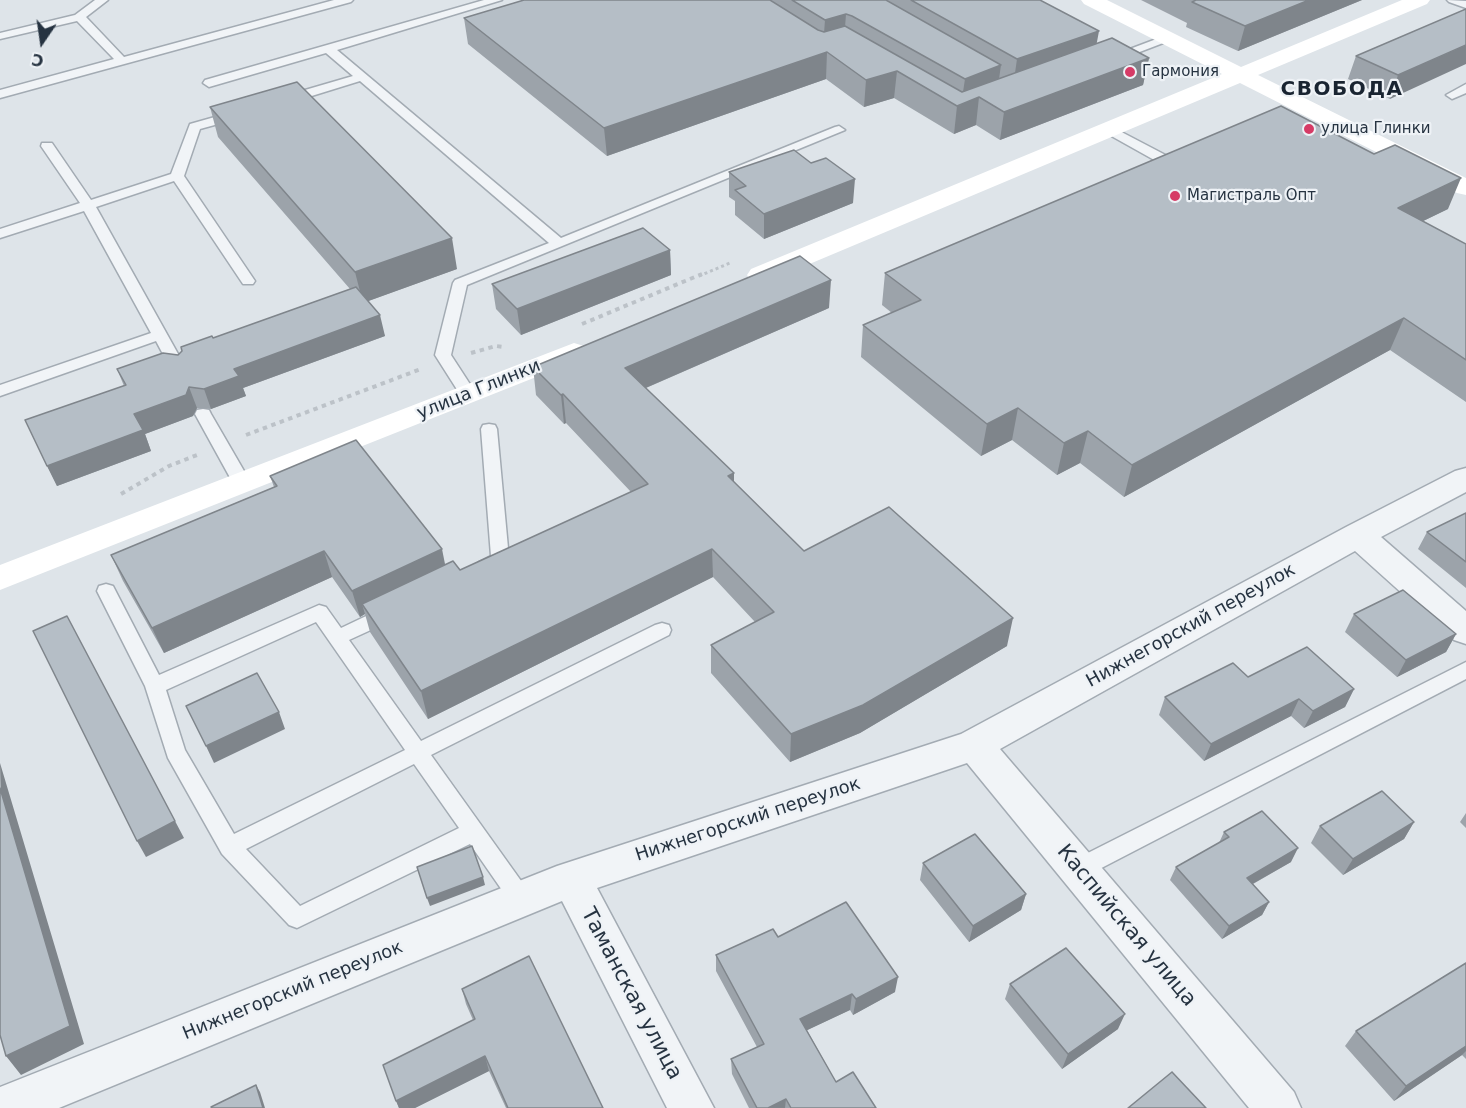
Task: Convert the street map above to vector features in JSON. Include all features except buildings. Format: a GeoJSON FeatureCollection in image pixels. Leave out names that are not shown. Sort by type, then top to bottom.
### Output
{"type":"FeatureCollection","features":[{"type":"Feature","properties":{"kind":"main road"},"geometry":{"type":"LineString","coordinates":[[1091,0],[1466,188]]}},
{"type":"Feature","properties":{"kind":"main road"},"geometry":{"type":"LineString","coordinates":[[735,273],[1110,130],[1420,0]]}},
{"type":"Feature","properties":{"kind":"main road","name":"улица Глинки"},"geometry":{"type":"LineString","coordinates":[[0,578],[469,395],[602,340]]}},
{"type":"Feature","properties":{"kind":"street","name":"Нижнегорский переулок"},"geometry":{"type":"LineString","coordinates":[[4,1108],[571,879],[974,745],[1358,535],[1466,479]]}},
{"type":"Feature","properties":{"kind":"street"},"geometry":{"type":"LineString","coordinates":[[1358,535],[1464,627]]}},
{"type":"Feature","properties":{"kind":"street","name":"Каспийская улица"},"geometry":{"type":"LineString","coordinates":[[974,745],[1278,1108]]}},
{"type":"Feature","properties":{"kind":"street","name":"Таманская улица"},"geometry":{"type":"LineString","coordinates":[[571,879],[691,1108]]}},
{"type":"Feature","properties":{"kind":"lane"},"geometry":{"type":"LineString","coordinates":[[0,36],[79,16],[102,0]]}},
{"type":"Feature","properties":{"kind":"lane"},"geometry":{"type":"LineString","coordinates":[[209,83],[496,0]]}},
{"type":"Feature","properties":{"kind":"lane"},"geometry":{"type":"LineString","coordinates":[[1453,0],[1466,5]]}},
{"type":"Feature","properties":{"kind":"lane"},"geometry":{"type":"LineString","coordinates":[[0,94],[339,1]]}},
{"type":"Feature","properties":{"kind":"lane"},"geometry":{"type":"LineString","coordinates":[[79,16],[122,61]]}},
{"type":"Feature","properties":{"kind":"lane"},"geometry":{"type":"LineString","coordinates":[[1101,62],[1167,38]]}},
{"type":"Feature","properties":{"kind":"lane"},"geometry":{"type":"LineString","coordinates":[[329,49],[559,244]]}},
{"type":"Feature","properties":{"kind":"lane"},"geometry":{"type":"LineString","coordinates":[[272,104],[362,77]]}},
{"type":"Feature","properties":{"kind":"lane"},"geometry":{"type":"LineString","coordinates":[[1452,95],[1466,88]]}},
{"type":"Feature","properties":{"kind":"lane"},"geometry":{"type":"LineString","coordinates":[[177,176],[194,127],[250,111]]}},
{"type":"Feature","properties":{"kind":"lane"},"geometry":{"type":"LineString","coordinates":[[469,395],[443,354],[460,284],[839,130]]}},
{"type":"Feature","properties":{"kind":"lane"},"geometry":{"type":"LineString","coordinates":[[1110,130],[1170,163]]}},
{"type":"Feature","properties":{"kind":"lane"},"geometry":{"type":"LineString","coordinates":[[47,146],[88,205],[179,370]]}},
{"type":"Feature","properties":{"kind":"lane"},"geometry":{"type":"LineString","coordinates":[[1149,172],[1186,157]]}},
{"type":"Feature","properties":{"kind":"lane"},"geometry":{"type":"LineString","coordinates":[[0,234],[177,176]]}},
{"type":"Feature","properties":{"kind":"lane"},"geometry":{"type":"LineString","coordinates":[[177,176],[248,281]]}},
{"type":"Feature","properties":{"kind":"lane"},"geometry":{"type":"LineString","coordinates":[[0,391],[159,334]]}},
{"type":"Feature","properties":{"kind":"lane"},"geometry":{"type":"LineString","coordinates":[[203,414],[242,483]]}},
{"type":"Feature","properties":{"kind":"lane"},"geometry":{"type":"LineString","coordinates":[[470,574],[500,559],[489,429]]}},
{"type":"Feature","properties":{"kind":"lane"},"geometry":{"type":"LineString","coordinates":[[106,591],[155,686],[175,752],[230,847],[297,918],[473,832]]}},
{"type":"Feature","properties":{"kind":"lane"},"geometry":{"type":"LineString","coordinates":[[338,638],[409,603]]}},
{"type":"Feature","properties":{"kind":"lane"},"geometry":{"type":"LineString","coordinates":[[155,686],[320,612],[521,899]]}},
{"type":"Feature","properties":{"kind":"lane"},"geometry":{"type":"LineString","coordinates":[[230,847],[662,630]]}},
{"type":"Feature","properties":{"kind":"lane"},"geometry":{"type":"LineString","coordinates":[[1078,869],[1466,670]]}},
{"type":"Feature","properties":{"kind":"path"},"geometry":{"type":"LineString","coordinates":[[574,327],[735,273]]}},
{"type":"Feature","properties":{"kind":"path"},"geometry":{"type":"LineString","coordinates":[[236,440],[380,382],[496,345],[512,348]]}},
{"type":"Feature","properties":{"kind":"path"},"geometry":{"type":"LineString","coordinates":[[119,495],[169,466],[202,453]]}},
{"type":"Feature","properties":{"kind":"place","name":"Гармония"},"geometry":{"type":"Point","coordinates":[1130,72]}},
{"type":"Feature","properties":{"kind":"place","name":"улица Глинки"},"geometry":{"type":"Point","coordinates":[1309,129]}},
{"type":"Feature","properties":{"kind":"place","name":"Магистраль Опт"},"geometry":{"type":"Point","coordinates":[1175,196]}},
{"type":"Feature","properties":{"kind":"district","name":"СВОБОДА"},"geometry":{"type":"Point","coordinates":[1342,90]}}]}
